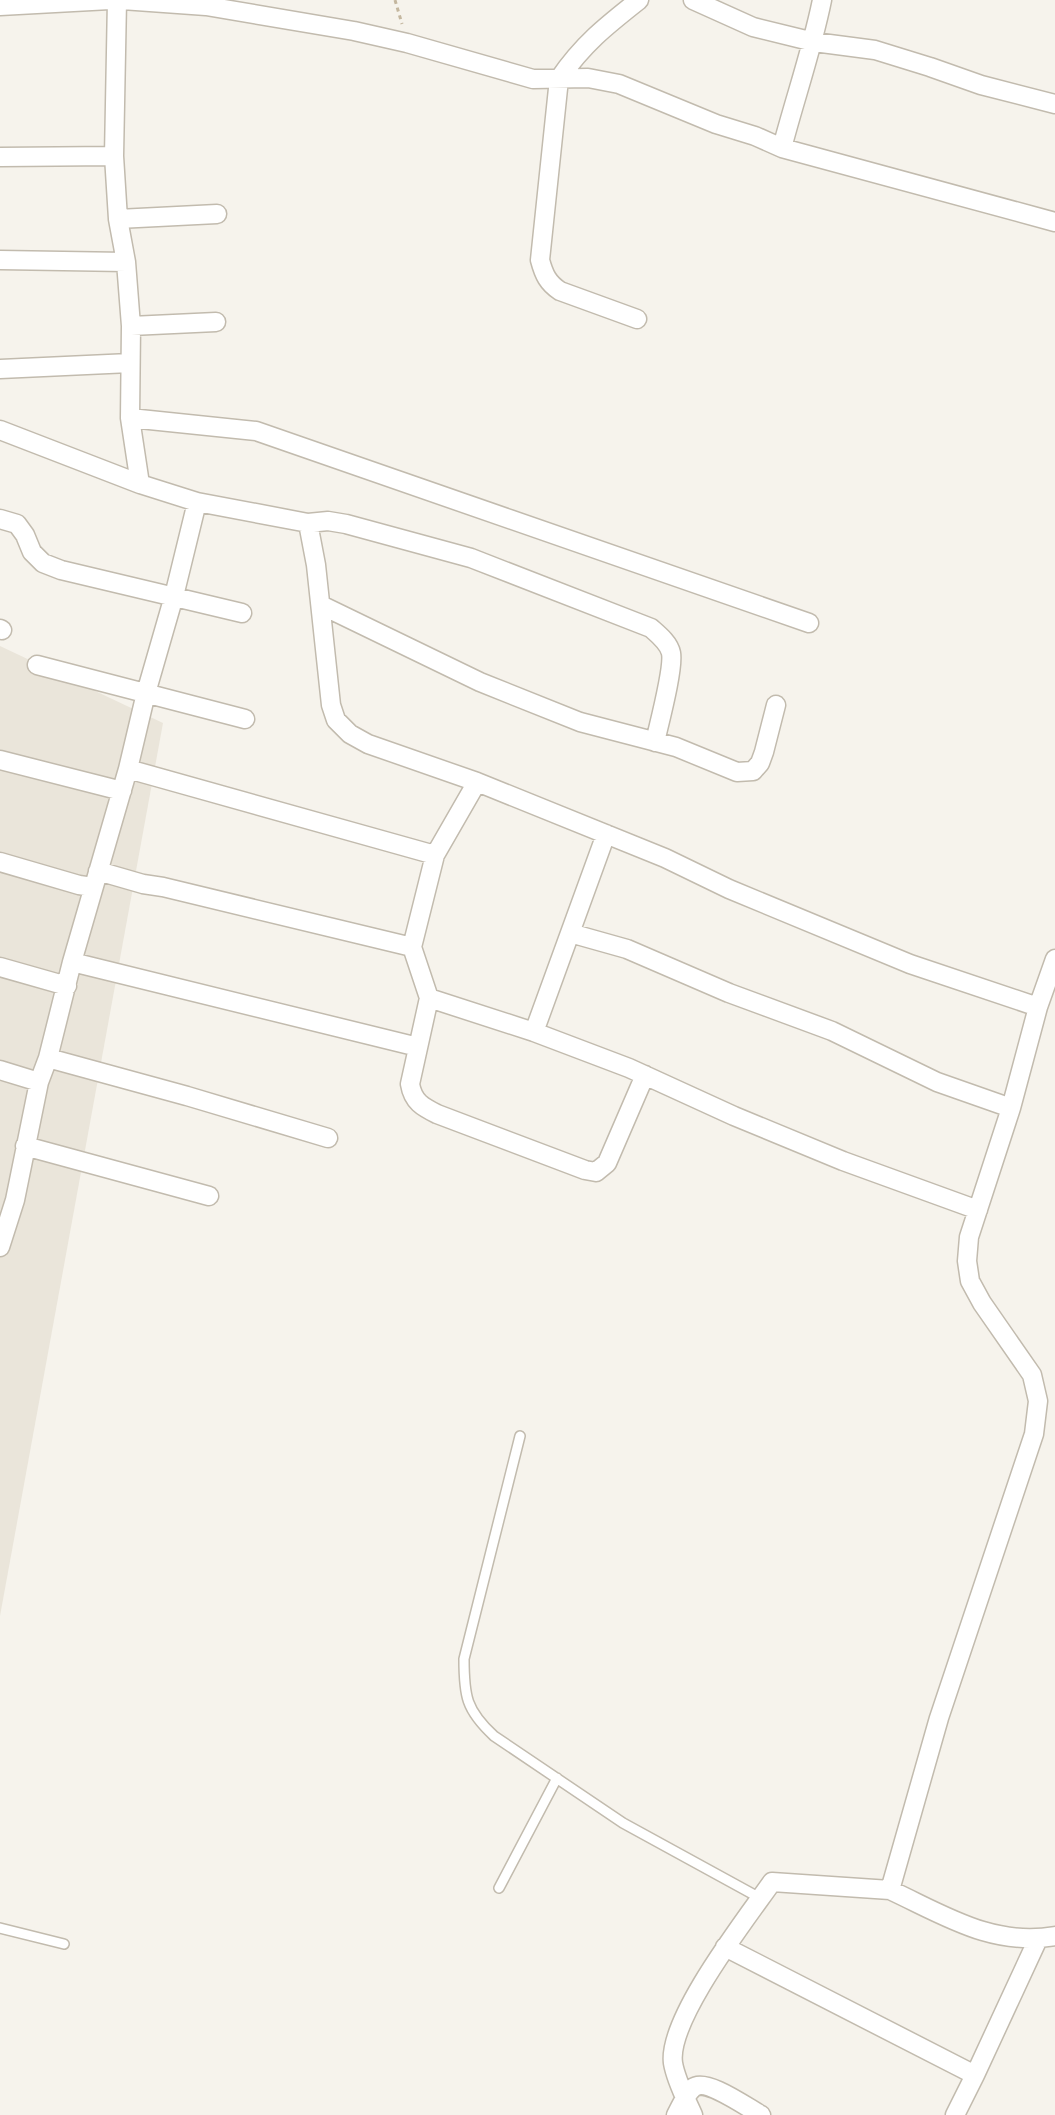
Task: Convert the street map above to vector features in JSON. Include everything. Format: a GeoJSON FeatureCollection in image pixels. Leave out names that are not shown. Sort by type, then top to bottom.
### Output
{"type":"FeatureCollection","features":[{"type":"Feature","properties":{"kind":"street"},"geometry":{"type":"LineString","coordinates":[[0,6],[110,0]]}},
{"type":"Feature","properties":{"kind":"street"},"geometry":{"type":"LineString","coordinates":[[140,484],[130,418],[131,326],[114,156],[120,0],[206,6],[354,31],[533,79],[588,78],[619,84],[782,148],[1055,222]]}},
{"type":"Feature","properties":{"kind":"street"},"geometry":{"type":"LineString","coordinates":[[637,319],[560,291],[543,274],[540,260],[559,79],[594,35],[639,0]]}},
{"type":"Feature","properties":{"kind":"street"},"geometry":{"type":"LineString","coordinates":[[693,0],[753,27],[814,42],[875,50],[981,85],[1055,104]]}},
{"type":"Feature","properties":{"kind":"street"},"geometry":{"type":"LineString","coordinates":[[782,148],[796,93],[814,42],[822,0]]}},
{"type":"Feature","properties":{"kind":"street"},"geometry":{"type":"LineString","coordinates":[[0,157],[114,156]]}},
{"type":"Feature","properties":{"kind":"street"},"geometry":{"type":"LineString","coordinates":[[118,219],[217,214]]}},
{"type":"Feature","properties":{"kind":"street"},"geometry":{"type":"LineString","coordinates":[[0,260],[126,262]]}},
{"type":"Feature","properties":{"kind":"street"},"geometry":{"type":"LineString","coordinates":[[131,326],[216,322]]}},
{"type":"Feature","properties":{"kind":"street"},"geometry":{"type":"LineString","coordinates":[[0,369],[130,363]]}},
{"type":"Feature","properties":{"kind":"street"},"geometry":{"type":"LineString","coordinates":[[130,418],[256,431],[809,623]]}},
{"type":"Feature","properties":{"kind":"street"},"geometry":{"type":"LineString","coordinates":[[0,430],[140,484],[197,502],[308,523],[328,521],[346,524],[471,558],[651,628],[671,653],[671,667],[655,742]]}},
{"type":"Feature","properties":{"kind":"street"},"geometry":{"type":"LineString","coordinates":[[0,1247],[15,1200],[39,1082],[128,769],[197,502]]}},
{"type":"Feature","properties":{"kind":"street"},"geometry":{"type":"LineString","coordinates":[[0,519],[17,524],[32,552],[43,563],[61,570],[242,613]]}},
{"type":"Feature","properties":{"kind":"street"},"geometry":{"type":"LineString","coordinates":[[308,523],[321,605],[331,705],[336,720],[350,734],[368,744],[477,782],[665,858],[729,889],[910,964],[1038,1007]]}},
{"type":"Feature","properties":{"kind":"street"},"geometry":{"type":"LineString","coordinates":[[321,605],[480,682],[580,722],[676,747],[737,772],[753,771],[760,763],[776,705]]}},
{"type":"Feature","properties":{"kind":"street"},"geometry":{"type":"LineString","coordinates":[[37,665],[245,719]]}},
{"type":"Feature","properties":{"kind":"street"},"geometry":{"type":"LineString","coordinates":[[0,760],[122,791]]}},
{"type":"Feature","properties":{"kind":"street"},"geometry":{"type":"LineString","coordinates":[[128,769],[435,855]]}},
{"type":"Feature","properties":{"kind":"street"},"geometry":{"type":"LineString","coordinates":[[477,782],[435,855],[412,947],[429,998],[410,1084],[416,1102],[437,1114],[596,1172],[607,1163],[645,1075]]}},
{"type":"Feature","properties":{"kind":"street"},"geometry":{"type":"LineString","coordinates":[[534,1032],[606,834]]}},
{"type":"Feature","properties":{"kind":"street"},"geometry":{"type":"LineString","coordinates":[[0,862],[79,885],[96,879],[143,884],[412,947]]}},
{"type":"Feature","properties":{"kind":"street"},"geometry":{"type":"LineString","coordinates":[[570,933],[627,949],[729,993],[832,1031],[937,1082],[1011,1108]]}},
{"type":"Feature","properties":{"kind":"street"},"geometry":{"type":"LineString","coordinates":[[890,1890],[939,1718],[1034,1434],[1038,1401],[1032,1375],[982,1303],[970,1281],[967,1261],[969,1237],[1055,959]]}},
{"type":"Feature","properties":{"kind":"street"},"geometry":{"type":"LineString","coordinates":[[72,962],[418,1047]]}},
{"type":"Feature","properties":{"kind":"street"},"geometry":{"type":"LineString","coordinates":[[0,967],[67,986]]}},
{"type":"Feature","properties":{"kind":"street"},"geometry":{"type":"LineString","coordinates":[[429,998],[534,1032],[645,1075],[843,1161],[978,1210]]}},
{"type":"Feature","properties":{"kind":"street"},"geometry":{"type":"LineString","coordinates":[[48,1058],[328,1138]]}},
{"type":"Feature","properties":{"kind":"street"},"geometry":{"type":"LineString","coordinates":[[0,1070],[39,1082]]}},
{"type":"Feature","properties":{"kind":"street"},"geometry":{"type":"LineString","coordinates":[[25,1146],[209,1196]]}},
{"type":"Feature","properties":{"kind":"street"},"geometry":{"type":"LineString","coordinates":[[693,2115],[677,2078],[673,2042],[725,1947],[772,1882],[890,1890],[982,1932],[1017,1939],[1047,1938],[955,2115]]}},
{"type":"Feature","properties":{"kind":"street"},"geometry":{"type":"LineString","coordinates":[[725,1947],[975,2075]]}},
{"type":"Feature","properties":{"kind":"street"},"geometry":{"type":"LineString","coordinates":[[676,2115],[697,2085],[707,2085],[761,2115]]}},
{"type":"Feature","properties":{"kind":"lane"},"geometry":{"type":"LineString","coordinates":[[520,1436],[464,1659],[464,1684],[469,1707],[494,1736],[623,1823],[760,1898]]}},
{"type":"Feature","properties":{"kind":"lane"},"geometry":{"type":"LineString","coordinates":[[499,1888],[557,1778]]}},
{"type":"Feature","properties":{"kind":"lane"},"geometry":{"type":"LineString","coordinates":[[0,1928],[64,1944]]}},
{"type":"Feature","properties":{"kind":"shaded area"},"geometry":{"type":"Polygon","coordinates":[[[0,646],[163,723],[0,1616],[0,646]]]}}]}
